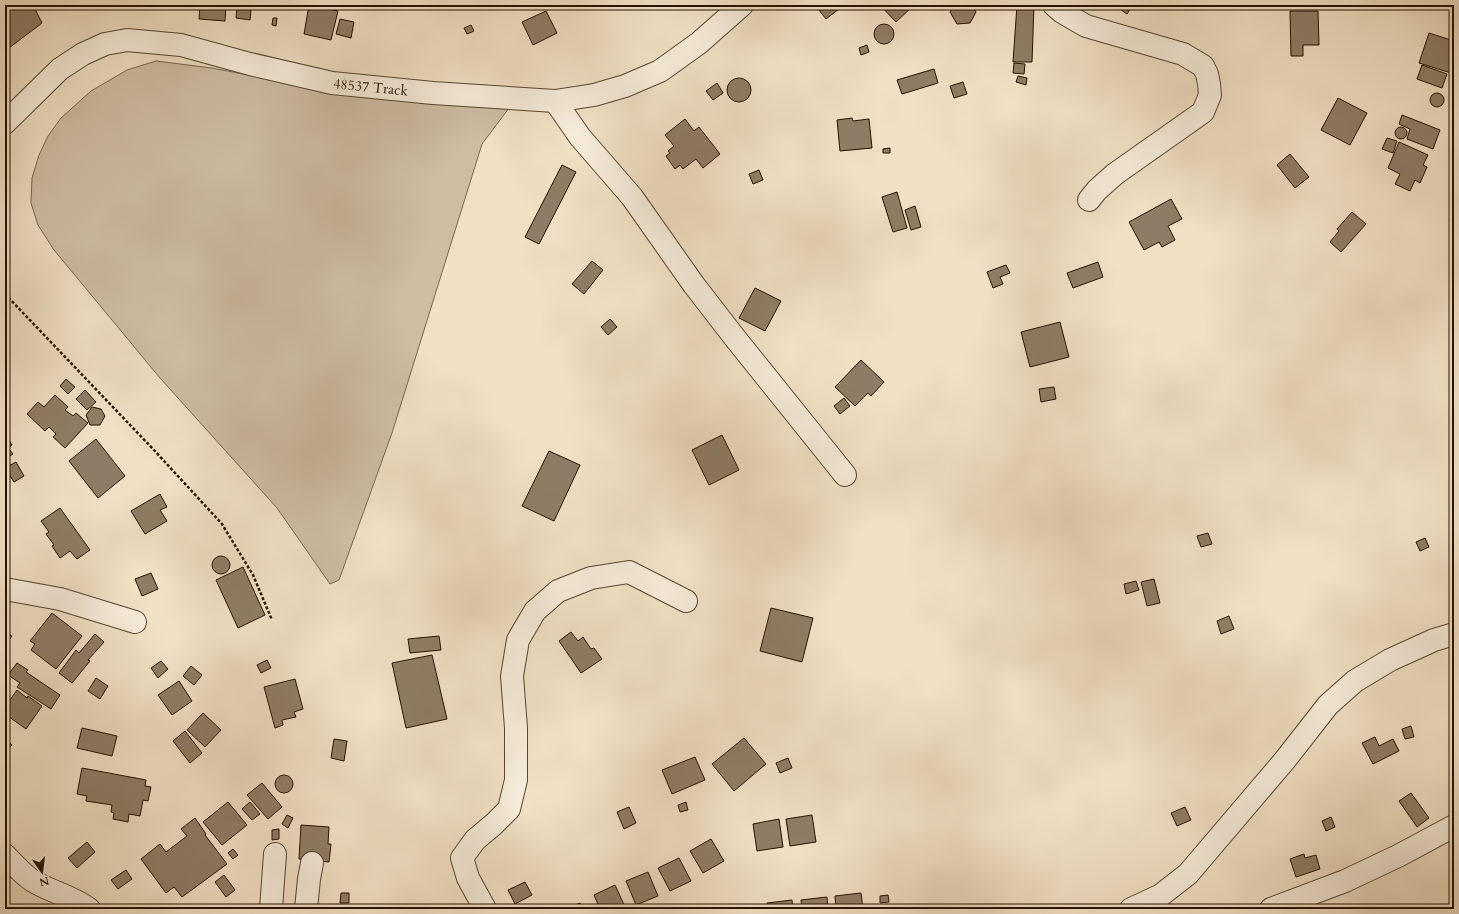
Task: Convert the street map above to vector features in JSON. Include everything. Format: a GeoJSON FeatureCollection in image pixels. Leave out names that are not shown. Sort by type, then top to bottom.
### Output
{"type":"FeatureCollection","features":[{"type":"Feature","properties":{"kind":"street","name":"48537 Track"},"geometry":{"type":"LineString","coordinates":[[5,123],[60,69],[83,54],[105,44],[127,40],[181,45],[250,64],[332,83],[433,93],[555,101],[594,94],[625,86],[660,71],[699,43],[742,5]]}},
{"type":"Feature","properties":{"kind":"street"},"geometry":{"type":"LineString","coordinates":[[1054,5],[1062,12],[1086,26],[1183,54],[1203,66],[1209,84],[1210,95],[1203,112],[1115,174],[1097,190],[1089,200]]}},
{"type":"Feature","properties":{"kind":"street"},"geometry":{"type":"LineString","coordinates":[[555,101],[580,137],[632,197],[694,285],[735,338],[845,475]]}},
{"type":"Feature","properties":{"kind":"street"},"geometry":{"type":"LineString","coordinates":[[485,909],[468,878],[462,858],[475,840],[509,809],[516,780],[516,728],[512,676],[518,640],[535,611],[558,591],[591,578],[629,572],[686,601]]}},
{"type":"Feature","properties":{"kind":"street"},"geometry":{"type":"LineString","coordinates":[[5,589],[60,599],[135,622]]}},
{"type":"Feature","properties":{"kind":"street"},"geometry":{"type":"LineString","coordinates":[[1131,909],[1161,895],[1188,874],[1285,760],[1328,705],[1355,681],[1390,660],[1434,640],[1454,634]]}},
{"type":"Feature","properties":{"kind":"street"},"geometry":{"type":"LineString","coordinates":[[1271,909],[1351,878],[1398,856],[1454,826]]}},
{"type":"Feature","properties":{"kind":"street"},"geometry":{"type":"LineString","coordinates":[[271,909],[275,854]]}},
{"type":"Feature","properties":{"kind":"street"},"geometry":{"type":"LineString","coordinates":[[5,855],[24,875],[34,882],[57,891],[83,904],[89,909]]}},
{"type":"Feature","properties":{"kind":"street"},"geometry":{"type":"LineString","coordinates":[[306,909],[312,863]]}},
{"type":"Feature","properties":{"kind":"path"},"geometry":{"type":"LineString","coordinates":[[5,294],[153,449],[222,524],[253,575],[272,620]]}},
{"type":"Feature","properties":{"kind":"shaded area"},"geometry":{"type":"Polygon","coordinates":[[[156,61],[212,68],[363,97],[509,108],[482,144],[392,433],[339,580],[330,584],[277,508],[160,378],[54,250],[38,225],[31,203],[32,178],[39,155],[48,136],[61,118],[91,91],[127,70],[156,61]]]}},
{"type":"Feature","properties":{"kind":"building"},"geometry":{"type":"Polygon","coordinates":[[[5,5],[33,5],[42,23],[9,48],[5,40],[5,5]]]}},
{"type":"Feature","properties":{"kind":"building"},"geometry":{"type":"Polygon","coordinates":[[[200,5],[226,5],[225,21],[199,19],[200,5]]]}},
{"type":"Feature","properties":{"kind":"building"},"geometry":{"type":"Polygon","coordinates":[[[309,5],[338,11],[331,40],[304,34],[309,5]]]}},
{"type":"Feature","properties":{"kind":"building"},"geometry":{"type":"Polygon","coordinates":[[[815,5],[836,5],[839,9],[826,19],[815,5]]]}},
{"type":"Feature","properties":{"kind":"building"},"geometry":{"type":"Polygon","coordinates":[[[880,5],[914,5],[896,22],[880,5]]]}},
{"type":"Feature","properties":{"kind":"building"},"geometry":{"type":"Polygon","coordinates":[[[954,5],[972,5],[976,12],[970,23],[957,24],[950,12],[954,5]]]}},
{"type":"Feature","properties":{"kind":"building"},"geometry":{"type":"Polygon","coordinates":[[[1017,5],[1034,5],[1032,62],[1013,62],[1017,5]]]}},
{"type":"Feature","properties":{"kind":"building"},"geometry":{"type":"Polygon","coordinates":[[[1114,5],[1133,5],[1127,14],[1114,5]]]}},
{"type":"Feature","properties":{"kind":"building"},"geometry":{"type":"Polygon","coordinates":[[[237,7],[251,10],[250,20],[236,18],[237,7]]]}},
{"type":"Feature","properties":{"kind":"building"},"geometry":{"type":"Polygon","coordinates":[[[546,11],[557,33],[533,45],[522,22],[546,11]]]}},
{"type":"Feature","properties":{"kind":"building"},"geometry":{"type":"Polygon","coordinates":[[[1290,11],[1318,11],[1319,45],[1303,45],[1303,56],[1291,56],[1290,11]]]}},
{"type":"Feature","properties":{"kind":"building"},"geometry":{"type":"Polygon","coordinates":[[[273,18],[277,18],[276,26],[272,25],[273,18]]]}},
{"type":"Feature","properties":{"kind":"building"},"geometry":{"type":"Polygon","coordinates":[[[340,19],[354,22],[351,38],[336,34],[340,19]]]}},
{"type":"Feature","properties":{"kind":"building"},"geometry":{"type":"Polygon","coordinates":[[[880,24],[888,24],[894,30],[894,38],[888,44],[880,44],[874,38],[874,30],[880,24]]]}},
{"type":"Feature","properties":{"kind":"building"},"geometry":{"type":"Polygon","coordinates":[[[471,25],[474,31],[467,34],[464,28],[471,25]]]}},
{"type":"Feature","properties":{"kind":"building"},"geometry":{"type":"Polygon","coordinates":[[[1429,33],[1454,41],[1454,65],[1451,73],[1419,63],[1429,33]]]}},
{"type":"Feature","properties":{"kind":"building"},"geometry":{"type":"Polygon","coordinates":[[[867,45],[869,52],[861,55],[859,48],[867,45]]]}},
{"type":"Feature","properties":{"kind":"building"},"geometry":{"type":"Polygon","coordinates":[[[1014,63],[1025,64],[1024,74],[1013,73],[1014,63]]]}},
{"type":"Feature","properties":{"kind":"building"},"geometry":{"type":"Polygon","coordinates":[[[1422,65],[1447,74],[1442,88],[1417,79],[1422,65]]]}},
{"type":"Feature","properties":{"kind":"building"},"geometry":{"type":"Polygon","coordinates":[[[934,69],[938,83],[902,94],[897,80],[934,69]]]}},
{"type":"Feature","properties":{"kind":"building"},"geometry":{"type":"Polygon","coordinates":[[[1018,76],[1027,78],[1026,85],[1016,82],[1018,76]]]}},
{"type":"Feature","properties":{"kind":"building"},"geometry":{"type":"Polygon","coordinates":[[[739,78],[748,81],[751,90],[748,99],[739,102],[730,99],[727,90],[730,81],[739,78]]]}},
{"type":"Feature","properties":{"kind":"building"},"geometry":{"type":"Polygon","coordinates":[[[963,82],[967,94],[954,98],[950,86],[963,82]]]}},
{"type":"Feature","properties":{"kind":"building"},"geometry":{"type":"Polygon","coordinates":[[[717,83],[723,93],[713,100],[706,91],[717,83]]]}},
{"type":"Feature","properties":{"kind":"building"},"geometry":{"type":"Polygon","coordinates":[[[1437,93],[1442,95],[1444,100],[1442,105],[1437,107],[1432,105],[1430,100],[1432,95],[1437,93]]]}},
{"type":"Feature","properties":{"kind":"building"},"geometry":{"type":"Polygon","coordinates":[[[1338,98],[1367,113],[1350,145],[1321,130],[1338,98]]]}},
{"type":"Feature","properties":{"kind":"building"},"geometry":{"type":"Polygon","coordinates":[[[1402,115],[1440,130],[1433,149],[1407,139],[1410,129],[1399,124],[1402,115]]]}},
{"type":"Feature","properties":{"kind":"building"},"geometry":{"type":"Polygon","coordinates":[[[852,118],[853,121],[869,119],[872,148],[840,151],[837,120],[852,118]]]}},
{"type":"Feature","properties":{"kind":"building"},"geometry":{"type":"Polygon","coordinates":[[[685,119],[694,131],[699,127],[720,154],[703,168],[696,159],[683,169],[680,165],[675,169],[666,156],[670,153],[668,151],[674,146],[665,135],[685,119]]]}},
{"type":"Feature","properties":{"kind":"building"},"geometry":{"type":"Polygon","coordinates":[[[1399,127],[1403,127],[1407,133],[1403,139],[1399,139],[1395,135],[1395,131],[1399,127]]]}},
{"type":"Feature","properties":{"kind":"building"},"geometry":{"type":"Polygon","coordinates":[[[1387,138],[1397,141],[1393,153],[1382,149],[1387,138]]]}},
{"type":"Feature","properties":{"kind":"building"},"geometry":{"type":"Polygon","coordinates":[[[1399,142],[1428,155],[1423,165],[1427,167],[1420,183],[1415,180],[1410,191],[1395,184],[1400,174],[1388,168],[1399,142]]]}},
{"type":"Feature","properties":{"kind":"building"},"geometry":{"type":"Polygon","coordinates":[[[890,148],[890,153],[883,153],[883,149],[890,148]]]}},
{"type":"Feature","properties":{"kind":"building"},"geometry":{"type":"Polygon","coordinates":[[[1290,154],[1309,177],[1295,188],[1277,165],[1290,154]]]}},
{"type":"Feature","properties":{"kind":"building"},"geometry":{"type":"Polygon","coordinates":[[[562,165],[576,172],[539,244],[525,237],[562,165]]]}},
{"type":"Feature","properties":{"kind":"building"},"geometry":{"type":"Polygon","coordinates":[[[759,170],[763,180],[753,184],[749,174],[759,170]]]}},
{"type":"Feature","properties":{"kind":"building"},"geometry":{"type":"Polygon","coordinates":[[[897,192],[907,228],[893,232],[882,197],[897,192]]]}},
{"type":"Feature","properties":{"kind":"building"},"geometry":{"type":"Polygon","coordinates":[[[1454,197],[1454,207],[1450,204],[1454,197]]]}},
{"type":"Feature","properties":{"kind":"building"},"geometry":{"type":"Polygon","coordinates":[[[1171,199],[1182,219],[1168,226],[1175,240],[1162,247],[1159,242],[1144,250],[1129,222],[1171,199]]]}},
{"type":"Feature","properties":{"kind":"building"},"geometry":{"type":"Polygon","coordinates":[[[915,206],[921,227],[911,230],[905,210],[915,206]]]}},
{"type":"Feature","properties":{"kind":"building"},"geometry":{"type":"Polygon","coordinates":[[[1352,212],[1366,224],[1341,252],[1330,242],[1339,231],[1337,229],[1352,212]]]}},
{"type":"Feature","properties":{"kind":"building"},"geometry":{"type":"Polygon","coordinates":[[[1454,213],[1454,223],[1449,220],[1454,213]]]}},
{"type":"Feature","properties":{"kind":"building"},"geometry":{"type":"Polygon","coordinates":[[[592,261],[603,270],[584,294],[572,284],[592,261]]]}},
{"type":"Feature","properties":{"kind":"building"},"geometry":{"type":"Polygon","coordinates":[[[1098,262],[1103,277],[1073,288],[1067,273],[1098,262]]]}},
{"type":"Feature","properties":{"kind":"building"},"geometry":{"type":"Polygon","coordinates":[[[1006,265],[1010,273],[1000,277],[1003,284],[993,288],[987,272],[1006,265]]]}},
{"type":"Feature","properties":{"kind":"building"},"geometry":{"type":"Polygon","coordinates":[[[755,288],[781,301],[765,331],[739,318],[755,288]]]}},
{"type":"Feature","properties":{"kind":"building"},"geometry":{"type":"Polygon","coordinates":[[[610,319],[617,327],[608,335],[601,327],[610,319]]]}},
{"type":"Feature","properties":{"kind":"building"},"geometry":{"type":"Polygon","coordinates":[[[1060,322],[1069,357],[1030,367],[1021,332],[1060,322]]]}},
{"type":"Feature","properties":{"kind":"building"},"geometry":{"type":"Polygon","coordinates":[[[861,360],[884,382],[871,396],[868,393],[855,406],[835,387],[861,360]]]}},
{"type":"Feature","properties":{"kind":"building"},"geometry":{"type":"Polygon","coordinates":[[[66,379],[75,387],[68,394],[60,386],[66,379]]]}},
{"type":"Feature","properties":{"kind":"building"},"geometry":{"type":"Polygon","coordinates":[[[1054,387],[1056,399],[1041,402],[1039,389],[1054,387]]]}},
{"type":"Feature","properties":{"kind":"building"},"geometry":{"type":"Polygon","coordinates":[[[85,390],[96,402],[87,410],[76,399],[85,390]]]}},
{"type":"Feature","properties":{"kind":"building"},"geometry":{"type":"Polygon","coordinates":[[[55,395],[68,407],[65,410],[73,416],[76,413],[88,423],[65,448],[53,437],[56,434],[49,427],[45,431],[27,414],[38,402],[44,407],[55,395]]]}},
{"type":"Feature","properties":{"kind":"building"},"geometry":{"type":"Polygon","coordinates":[[[844,398],[850,406],[840,414],[834,406],[844,398]]]}},
{"type":"Feature","properties":{"kind":"building"},"geometry":{"type":"Polygon","coordinates":[[[92,407],[101,409],[105,416],[100,425],[90,425],[86,415],[92,407]]]}},
{"type":"Feature","properties":{"kind":"building"},"geometry":{"type":"Polygon","coordinates":[[[5,434],[12,445],[8,448],[13,454],[5,459],[5,434]]]}},
{"type":"Feature","properties":{"kind":"building"},"geometry":{"type":"Polygon","coordinates":[[[722,435],[739,470],[709,485],[692,450],[722,435]]]}},
{"type":"Feature","properties":{"kind":"building"},"geometry":{"type":"Polygon","coordinates":[[[96,439],[125,476],[98,498],[69,461],[96,439]]]}},
{"type":"Feature","properties":{"kind":"building"},"geometry":{"type":"Polygon","coordinates":[[[549,451],[580,465],[554,521],[522,506],[549,451]]]}},
{"type":"Feature","properties":{"kind":"building"},"geometry":{"type":"Polygon","coordinates":[[[16,462],[24,476],[14,482],[5,468],[16,462]]]}},
{"type":"Feature","properties":{"kind":"building"},"geometry":{"type":"Polygon","coordinates":[[[160,494],[167,507],[160,510],[167,521],[145,534],[131,511],[160,494]]]}},
{"type":"Feature","properties":{"kind":"building"},"geometry":{"type":"Polygon","coordinates":[[[60,508],[90,550],[77,559],[70,551],[60,558],[52,546],[54,545],[46,534],[49,532],[41,521],[60,508]]]}},
{"type":"Feature","properties":{"kind":"building"},"geometry":{"type":"Polygon","coordinates":[[[1208,533],[1212,544],[1201,547],[1197,536],[1208,533]]]}},
{"type":"Feature","properties":{"kind":"building"},"geometry":{"type":"Polygon","coordinates":[[[1425,538],[1429,547],[1420,551],[1416,542],[1425,538]]]}},
{"type":"Feature","properties":{"kind":"building"},"geometry":{"type":"Polygon","coordinates":[[[217,556],[225,556],[230,561],[228,572],[225,574],[217,574],[212,569],[212,561],[217,556]]]}},
{"type":"Feature","properties":{"kind":"building"},"geometry":{"type":"Polygon","coordinates":[[[243,567],[265,615],[238,628],[216,580],[243,567]]]}},
{"type":"Feature","properties":{"kind":"building"},"geometry":{"type":"Polygon","coordinates":[[[151,573],[158,589],[142,596],[135,579],[151,573]]]}},
{"type":"Feature","properties":{"kind":"building"},"geometry":{"type":"Polygon","coordinates":[[[1154,579],[1160,603],[1147,606],[1141,582],[1154,579]]]}},
{"type":"Feature","properties":{"kind":"building"},"geometry":{"type":"Polygon","coordinates":[[[1136,581],[1139,590],[1126,594],[1124,584],[1136,581]]]}},
{"type":"Feature","properties":{"kind":"building"},"geometry":{"type":"Polygon","coordinates":[[[771,608],[813,618],[802,662],[760,651],[771,608]]]}},
{"type":"Feature","properties":{"kind":"building"},"geometry":{"type":"Polygon","coordinates":[[[52,613],[82,636],[56,669],[31,650],[35,644],[30,641],[52,613]]]}},
{"type":"Feature","properties":{"kind":"building"},"geometry":{"type":"Polygon","coordinates":[[[1229,616],[1234,629],[1221,634],[1217,621],[1229,616]]]}},
{"type":"Feature","properties":{"kind":"building"},"geometry":{"type":"Polygon","coordinates":[[[5,632],[12,636],[5,646],[5,632]]]}},
{"type":"Feature","properties":{"kind":"building"},"geometry":{"type":"Polygon","coordinates":[[[571,632],[578,641],[583,637],[591,649],[594,648],[602,659],[581,673],[559,641],[571,632]]]}},
{"type":"Feature","properties":{"kind":"building"},"geometry":{"type":"Polygon","coordinates":[[[95,634],[104,642],[88,660],[90,661],[72,683],[59,673],[76,650],[79,653],[95,634]]]}},
{"type":"Feature","properties":{"kind":"building"},"geometry":{"type":"Polygon","coordinates":[[[439,636],[441,650],[410,653],[408,639],[439,636]]]}},
{"type":"Feature","properties":{"kind":"building"},"geometry":{"type":"Polygon","coordinates":[[[432,655],[447,719],[406,728],[392,663],[432,655]]]}},
{"type":"Feature","properties":{"kind":"building"},"geometry":{"type":"Polygon","coordinates":[[[267,660],[271,668],[261,673],[257,665],[267,660]]]}},
{"type":"Feature","properties":{"kind":"building"},"geometry":{"type":"Polygon","coordinates":[[[161,661],[168,669],[158,678],[151,668],[161,661]]]}},
{"type":"Feature","properties":{"kind":"building"},"geometry":{"type":"Polygon","coordinates":[[[17,663],[28,670],[26,672],[60,695],[51,709],[17,687],[20,683],[8,675],[17,663]]]}},
{"type":"Feature","properties":{"kind":"building"},"geometry":{"type":"Polygon","coordinates":[[[191,666],[202,675],[194,685],[183,676],[191,666]]]}},
{"type":"Feature","properties":{"kind":"building"},"geometry":{"type":"Polygon","coordinates":[[[96,678],[108,686],[100,699],[88,691],[96,678]]]}},
{"type":"Feature","properties":{"kind":"building"},"geometry":{"type":"Polygon","coordinates":[[[295,679],[303,709],[294,712],[296,717],[282,720],[283,725],[275,728],[264,687],[295,679]]]}},
{"type":"Feature","properties":{"kind":"building"},"geometry":{"type":"Polygon","coordinates":[[[179,681],[192,701],[172,715],[158,695],[179,681]]]}},
{"type":"Feature","properties":{"kind":"building"},"geometry":{"type":"Polygon","coordinates":[[[17,690],[27,698],[28,696],[42,706],[26,729],[5,714],[5,707],[17,690]]]}},
{"type":"Feature","properties":{"kind":"building"},"geometry":{"type":"Polygon","coordinates":[[[203,713],[221,730],[205,747],[187,730],[203,713]]]}},
{"type":"Feature","properties":{"kind":"building"},"geometry":{"type":"Polygon","coordinates":[[[1411,726],[1414,737],[1405,739],[1402,729],[1411,726]]]}},
{"type":"Feature","properties":{"kind":"building"},"geometry":{"type":"Polygon","coordinates":[[[82,728],[117,736],[112,756],[77,748],[82,728]]]}},
{"type":"Feature","properties":{"kind":"building"},"geometry":{"type":"Polygon","coordinates":[[[185,731],[202,753],[190,763],[173,741],[185,731]]]}},
{"type":"Feature","properties":{"kind":"building"},"geometry":{"type":"Polygon","coordinates":[[[1375,737],[1379,746],[1393,739],[1399,751],[1373,764],[1362,743],[1375,737]]]}},
{"type":"Feature","properties":{"kind":"building"},"geometry":{"type":"Polygon","coordinates":[[[5,738],[12,745],[5,752],[5,738]]]}},
{"type":"Feature","properties":{"kind":"building"},"geometry":{"type":"Polygon","coordinates":[[[744,738],[766,764],[734,791],[712,764],[744,738]]]}},
{"type":"Feature","properties":{"kind":"building"},"geometry":{"type":"Polygon","coordinates":[[[334,739],[347,741],[344,761],[331,758],[334,739]]]}},
{"type":"Feature","properties":{"kind":"building"},"geometry":{"type":"Polygon","coordinates":[[[695,757],[705,780],[672,794],[662,770],[695,757]]]}},
{"type":"Feature","properties":{"kind":"building"},"geometry":{"type":"Polygon","coordinates":[[[788,758],[792,768],[780,773],[776,763],[788,758]]]}},
{"type":"Feature","properties":{"kind":"building"},"geometry":{"type":"Polygon","coordinates":[[[82,768],[146,780],[145,786],[151,787],[148,801],[143,800],[140,816],[129,814],[128,822],[113,819],[114,813],[111,812],[112,805],[86,801],[87,796],[77,794],[82,768]]]}},
{"type":"Feature","properties":{"kind":"building"},"geometry":{"type":"Polygon","coordinates":[[[284,775],[290,778],[293,784],[290,790],[284,793],[278,790],[275,784],[278,778],[284,775]]]}},
{"type":"Feature","properties":{"kind":"building"},"geometry":{"type":"Polygon","coordinates":[[[262,783],[282,807],[268,819],[247,795],[262,783]]]}},
{"type":"Feature","properties":{"kind":"building"},"geometry":{"type":"Polygon","coordinates":[[[1411,793],[1429,818],[1417,827],[1399,801],[1411,793]]]}},
{"type":"Feature","properties":{"kind":"building"},"geometry":{"type":"Polygon","coordinates":[[[228,802],[247,825],[222,845],[203,822],[228,802]]]}},
{"type":"Feature","properties":{"kind":"building"},"geometry":{"type":"Polygon","coordinates":[[[250,802],[260,814],[252,820],[242,809],[250,802]]]}},
{"type":"Feature","properties":{"kind":"building"},"geometry":{"type":"Polygon","coordinates":[[[686,802],[688,810],[680,812],[678,805],[686,802]]]}},
{"type":"Feature","properties":{"kind":"building"},"geometry":{"type":"Polygon","coordinates":[[[629,807],[636,823],[624,829],[617,812],[629,807]]]}},
{"type":"Feature","properties":{"kind":"building"},"geometry":{"type":"Polygon","coordinates":[[[1185,807],[1191,820],[1177,826],[1171,813],[1185,807]]]}},
{"type":"Feature","properties":{"kind":"building"},"geometry":{"type":"Polygon","coordinates":[[[287,815],[293,818],[288,828],[282,824],[287,815]]]}},
{"type":"Feature","properties":{"kind":"building"},"geometry":{"type":"Polygon","coordinates":[[[812,815],[816,842],[790,846],[786,819],[812,815]]]}},
{"type":"Feature","properties":{"kind":"building"},"geometry":{"type":"Polygon","coordinates":[[[1331,817],[1335,827],[1326,831],[1322,821],[1331,817]]]}},
{"type":"Feature","properties":{"kind":"building"},"geometry":{"type":"Polygon","coordinates":[[[195,818],[206,834],[205,835],[227,864],[182,897],[174,887],[166,893],[141,859],[160,844],[166,852],[187,836],[181,829],[195,818]]]}},
{"type":"Feature","properties":{"kind":"building"},"geometry":{"type":"Polygon","coordinates":[[[779,819],[783,847],[757,851],[753,824],[779,819]]]}},
{"type":"Feature","properties":{"kind":"building"},"geometry":{"type":"Polygon","coordinates":[[[301,825],[329,827],[328,844],[331,844],[329,862],[299,859],[301,825]]]}},
{"type":"Feature","properties":{"kind":"building"},"geometry":{"type":"Polygon","coordinates":[[[279,829],[279,839],[272,840],[272,830],[279,829]]]}},
{"type":"Feature","properties":{"kind":"building"},"geometry":{"type":"Polygon","coordinates":[[[711,839],[724,861],[703,873],[690,851],[711,839]]]}},
{"type":"Feature","properties":{"kind":"building"},"geometry":{"type":"Polygon","coordinates":[[[87,842],[95,852],[77,868],[68,858],[87,842]]]}},
{"type":"Feature","properties":{"kind":"building"},"geometry":{"type":"Polygon","coordinates":[[[233,849],[238,855],[233,859],[228,853],[233,849]]]}},
{"type":"Feature","properties":{"kind":"building"},"geometry":{"type":"Polygon","coordinates":[[[1304,854],[1305,858],[1316,855],[1320,869],[1296,877],[1290,859],[1304,854]]]}},
{"type":"Feature","properties":{"kind":"building"},"geometry":{"type":"Polygon","coordinates":[[[679,858],[691,881],[670,891],[658,868],[679,858]]]}},
{"type":"Feature","properties":{"kind":"building"},"geometry":{"type":"Polygon","coordinates":[[[126,870],[132,879],[118,889],[111,880],[126,870]]]}},
{"type":"Feature","properties":{"kind":"building"},"geometry":{"type":"Polygon","coordinates":[[[648,872],[658,896],[636,905],[626,881],[648,872]]]}},
{"type":"Feature","properties":{"kind":"building"},"geometry":{"type":"Polygon","coordinates":[[[224,875],[235,890],[226,897],[215,882],[224,875]]]}},
{"type":"Feature","properties":{"kind":"building"},"geometry":{"type":"Polygon","coordinates":[[[525,882],[532,895],[515,904],[508,890],[525,882]]]}},
{"type":"Feature","properties":{"kind":"building"},"geometry":{"type":"Polygon","coordinates":[[[615,885],[626,909],[600,909],[594,895],[615,885]]]}},
{"type":"Feature","properties":{"kind":"building"},"geometry":{"type":"Polygon","coordinates":[[[341,893],[349,893],[349,903],[340,903],[341,893]]]}},
{"type":"Feature","properties":{"kind":"building"},"geometry":{"type":"Polygon","coordinates":[[[861,893],[863,909],[836,909],[835,896],[861,893]]]}},
{"type":"Feature","properties":{"kind":"building"},"geometry":{"type":"Polygon","coordinates":[[[888,895],[889,902],[880,903],[880,896],[888,895]]]}},
{"type":"Feature","properties":{"kind":"building"},"geometry":{"type":"Polygon","coordinates":[[[827,897],[828,909],[802,909],[801,900],[827,897]]]}},
{"type":"Feature","properties":{"kind":"building"},"geometry":{"type":"Polygon","coordinates":[[[792,900],[793,909],[768,909],[767,903],[792,900]]]}},
{"type":"Feature","properties":{"kind":"building"},"geometry":{"type":"Polygon","coordinates":[[[580,903],[583,909],[566,909],[580,903]]]}}]}
